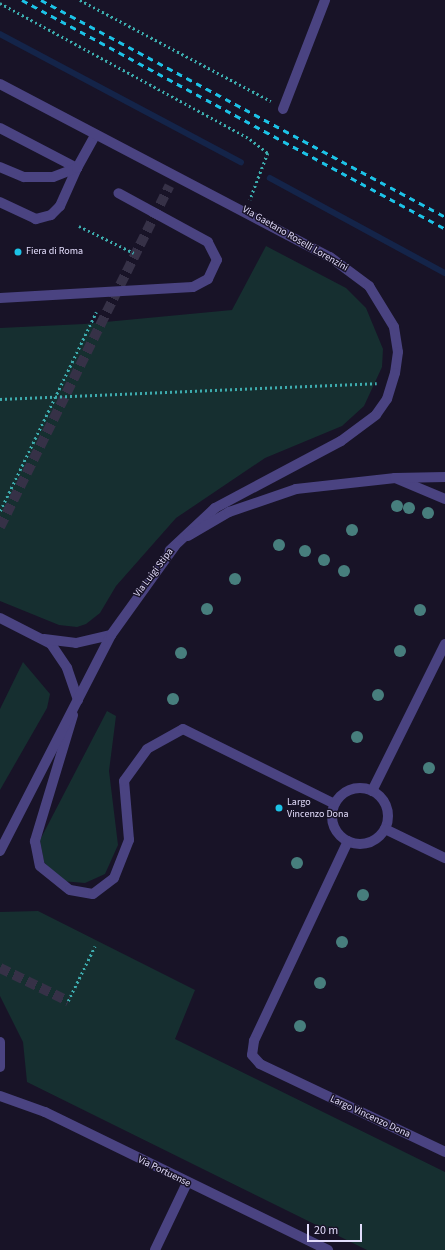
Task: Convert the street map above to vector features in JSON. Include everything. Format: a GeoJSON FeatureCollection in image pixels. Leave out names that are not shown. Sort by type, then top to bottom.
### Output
{"type":"FeatureCollection","features":[{"type":"Feature","properties":{"kind":"street"},"geometry":{"type":"LineString","coordinates":[[283,109],[325,0]]}},
{"type":"Feature","properties":{"kind":"street","name":"Via Gaetano Roselli Lorenzini"},"geometry":{"type":"LineString","coordinates":[[0,84],[95,135],[246,210],[330,257],[368,286],[394,327],[398,352],[395,373],[387,399],[361,428],[215,508],[170,550]]}},
{"type":"Feature","properties":{"kind":"street"},"geometry":{"type":"LineString","coordinates":[[0,128],[77,168]]}},
{"type":"Feature","properties":{"kind":"street"},"geometry":{"type":"LineString","coordinates":[[0,202],[28,216],[44,218],[57,211],[77,168],[95,135]]}},
{"type":"Feature","properties":{"kind":"street"},"geometry":{"type":"LineString","coordinates":[[0,167],[33,179],[77,168]]}},
{"type":"Feature","properties":{"kind":"street"},"geometry":{"type":"LineString","coordinates":[[0,298],[193,287],[208,279],[216,267],[216,254],[203,237],[118,193]]}},
{"type":"Feature","properties":{"kind":"street","name":"Via Luigi Stipa"},"geometry":{"type":"LineString","coordinates":[[0,851],[77,704],[111,635],[170,550],[215,519],[277,494],[312,486],[395,478],[445,477]]}},
{"type":"Feature","properties":{"kind":"street"},"geometry":{"type":"LineString","coordinates":[[395,478],[445,499]]}},
{"type":"Feature","properties":{"kind":"street"},"geometry":{"type":"LineString","coordinates":[[0,618],[42,638],[76,643],[111,635]]}},
{"type":"Feature","properties":{"kind":"street"},"geometry":{"type":"LineString","coordinates":[[42,638],[61,659],[77,704],[34,841],[40,866],[70,890],[93,894],[114,878],[129,840],[124,780],[147,749],[183,728],[335,804]]}},
{"type":"Feature","properties":{"kind":"street"},"geometry":{"type":"LineString","coordinates":[[372,790],[445,644]]}},
{"type":"Feature","properties":{"kind":"street"},"geometry":{"type":"LineString","coordinates":[[351,790],[372,790],[386,807],[385,829],[369,842],[348,841],[334,825],[335,804],[351,790]]}},
{"type":"Feature","properties":{"kind":"street"},"geometry":{"type":"LineString","coordinates":[[385,829],[445,858]]}},
{"type":"Feature","properties":{"kind":"street","name":"Largo Vincenzo Dona"},"geometry":{"type":"LineString","coordinates":[[348,841],[254,1041],[252,1055],[260,1064],[444,1151]]}},
{"type":"Feature","properties":{"kind":"street"},"geometry":{"type":"LineString","coordinates":[[0,1042],[0,1067]]}},
{"type":"Feature","properties":{"kind":"street","name":"Via Portuense"},"geometry":{"type":"LineString","coordinates":[[0,1096],[45,1112],[187,1183],[328,1250]]}},
{"type":"Feature","properties":{"kind":"street"},"geometry":{"type":"LineString","coordinates":[[155,1250],[187,1183]]}},
{"type":"Feature","properties":{"kind":"path"},"geometry":{"type":"LineString","coordinates":[[80,0],[269,100]]}},
{"type":"Feature","properties":{"kind":"path"},"geometry":{"type":"LineString","coordinates":[[0,3],[250,139],[268,153],[246,210]]}},
{"type":"Feature","properties":{"kind":"path"},"geometry":{"type":"LineString","coordinates":[[79,226],[134,253]]}},
{"type":"Feature","properties":{"kind":"path"},"geometry":{"type":"LineString","coordinates":[[0,511],[96,312]]}},
{"type":"Feature","properties":{"kind":"path"},"geometry":{"type":"LineString","coordinates":[[0,399],[384,382]]}},
{"type":"Feature","properties":{"kind":"path"},"geometry":{"type":"LineString","coordinates":[[68,1001],[95,946]]}},
{"type":"Feature","properties":{"kind":"green space"},"geometry":{"type":"Polygon","coordinates":[[[266,246],[346,288],[366,308],[383,349],[382,367],[364,406],[342,426],[265,458],[176,518],[116,586],[100,613],[86,624],[77,627],[59,625],[0,601],[0,328],[84,324],[232,310],[266,246]]]}},
{"type":"Feature","properties":{"kind":"green space"},"geometry":{"type":"Polygon","coordinates":[[[23,662],[50,694],[47,708],[0,790],[0,709],[23,662]]]}},
{"type":"Feature","properties":{"kind":"green space"},"geometry":{"type":"Polygon","coordinates":[[[107,711],[116,716],[109,771],[118,845],[105,874],[85,883],[61,881],[44,862],[40,840],[107,711]]]}},
{"type":"Feature","properties":{"kind":"green space"},"geometry":{"type":"Polygon","coordinates":[[[38,911],[195,990],[175,1039],[445,1172],[445,1250],[367,1250],[27,1082],[23,1042],[0,996],[0,912],[38,911]]]}},
{"type":"Feature","properties":{"kind":"waterway"},"geometry":{"type":"LineString","coordinates":[[0,34],[241,162]]}},
{"type":"Feature","properties":{"kind":"waterway"},"geometry":{"type":"LineString","coordinates":[[270,178],[445,273]]}},
{"type":"Feature","properties":{"kind":"tunnel"},"geometry":{"type":"LineString","coordinates":[[0,527],[169,186]]}},
{"type":"Feature","properties":{"kind":"tunnel"},"geometry":{"type":"LineString","coordinates":[[0,968],[68,1001]]}},
{"type":"Feature","properties":{"kind":"railway"},"geometry":{"type":"LineString","coordinates":[[22,0],[445,229]]}},
{"type":"Feature","properties":{"kind":"railway"},"geometry":{"type":"LineString","coordinates":[[41,0],[445,217]]}},
{"type":"Feature","properties":{"kind":"place","name":"Fiera di Roma"},"geometry":{"type":"Point","coordinates":[18,252]}},
{"type":"Feature","properties":{"kind":"place","name":"Largo Vincenzo Dona"},"geometry":{"type":"Point","coordinates":[279,808]}}]}
